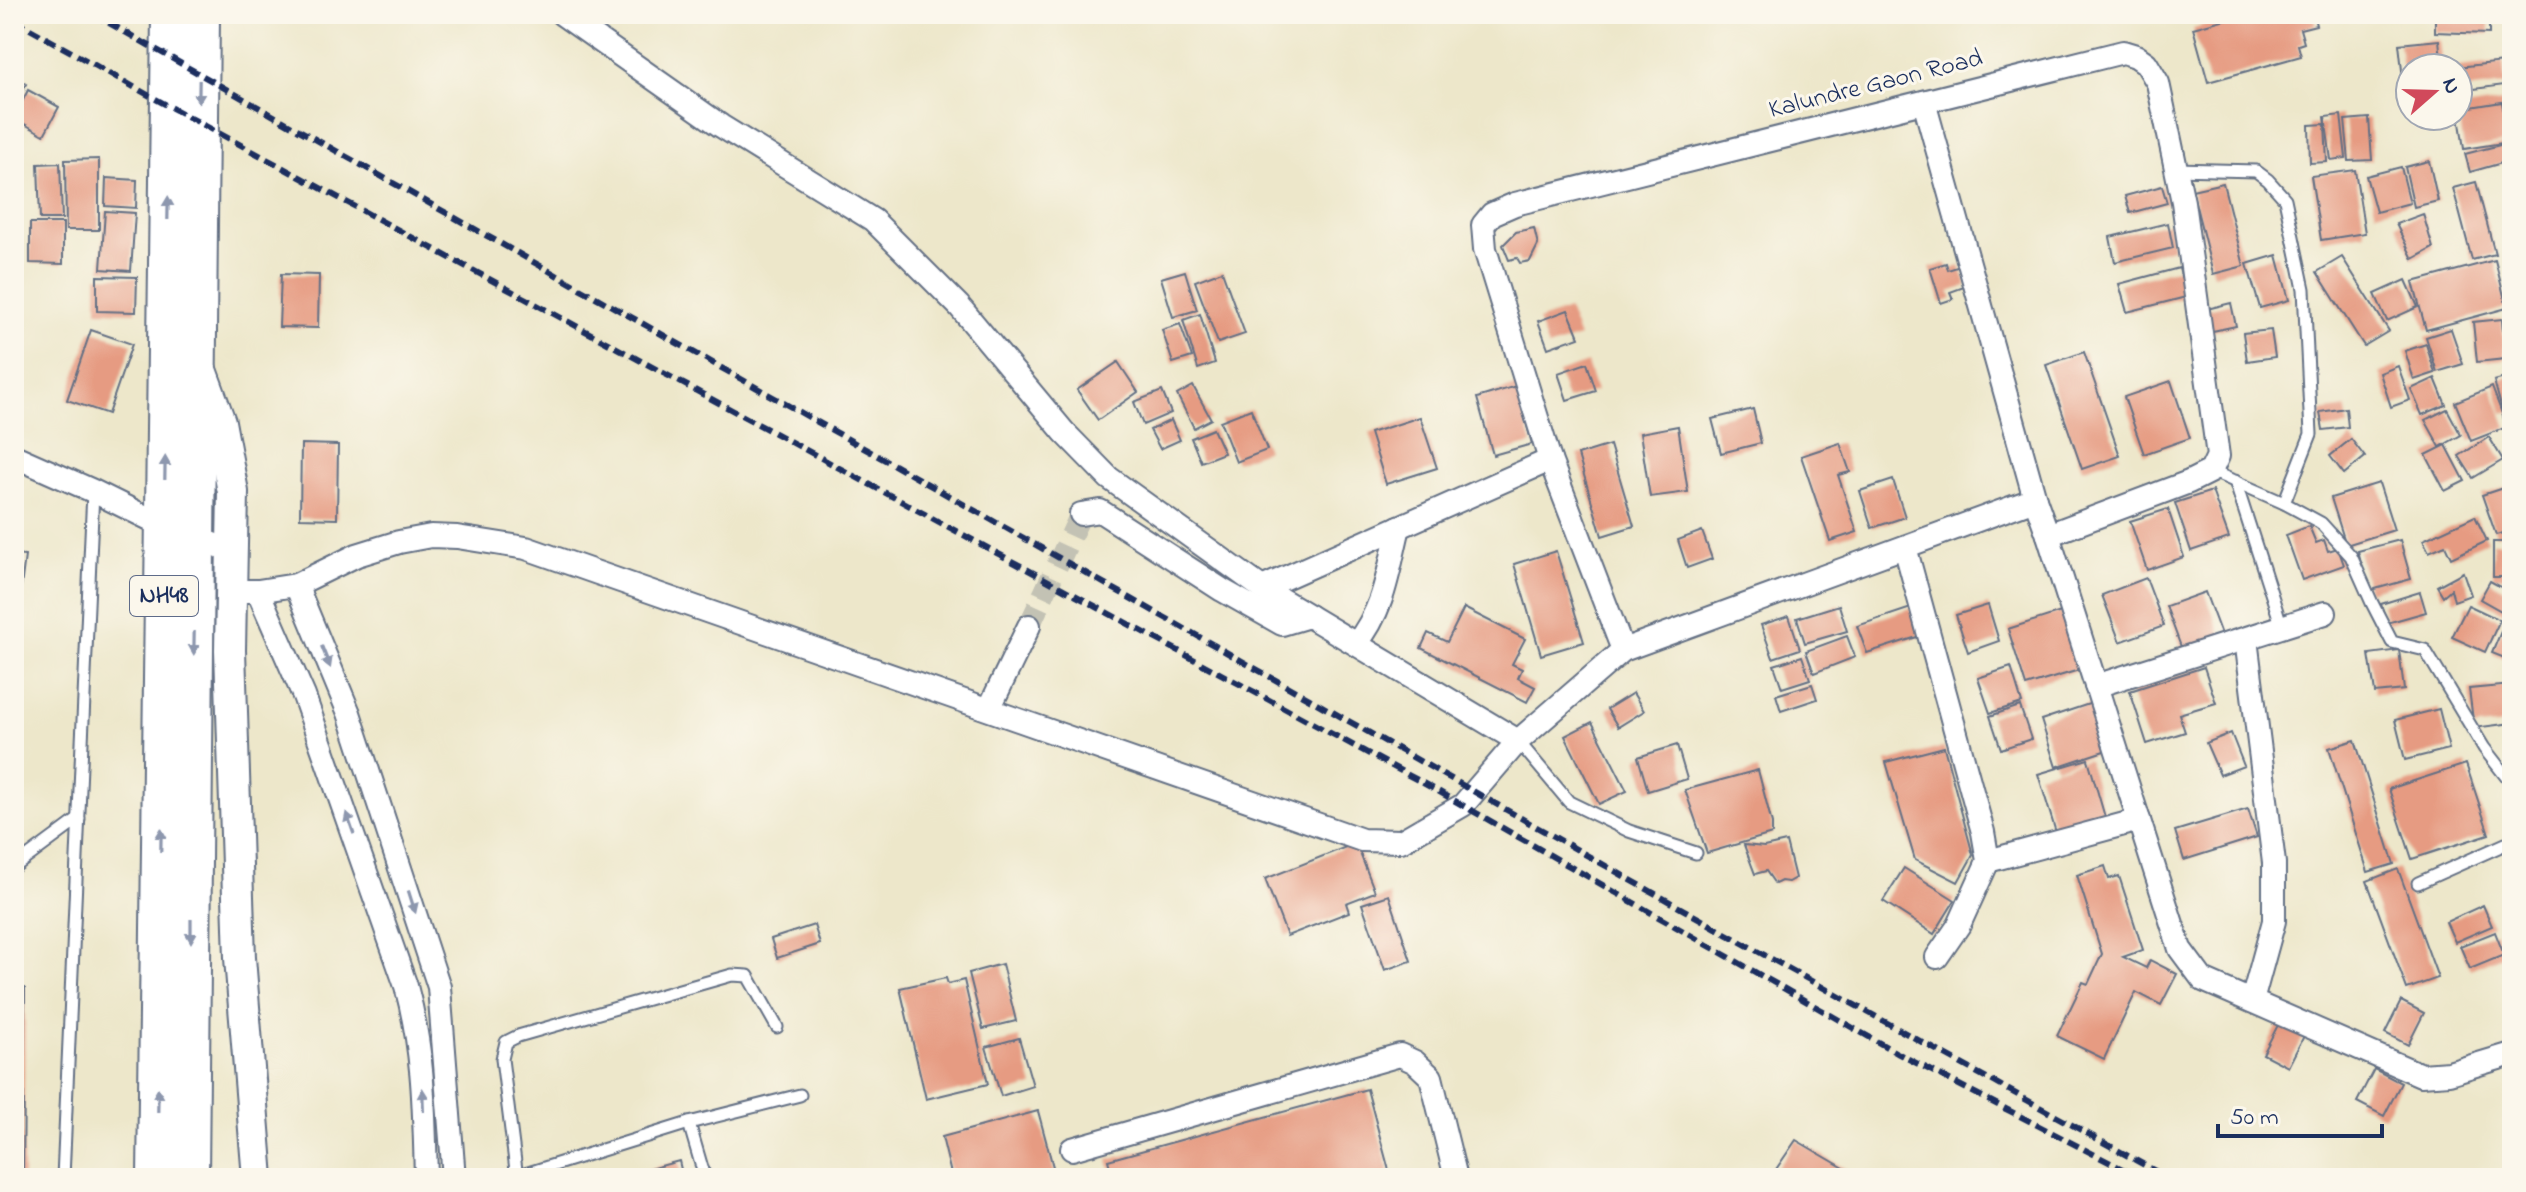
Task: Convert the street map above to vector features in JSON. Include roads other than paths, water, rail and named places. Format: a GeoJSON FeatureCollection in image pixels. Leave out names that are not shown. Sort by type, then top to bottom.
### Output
{"type":"FeatureCollection","features":[{"type":"Feature","properties":{"kind":"highway","name":"NH48"},"geometry":{"type":"LineString","coordinates":[[157,1178],[180,532],[171,14]]}},
{"type":"Feature","properties":{"kind":"highway","name":"NH48"},"geometry":{"type":"LineString","coordinates":[[189,1178],[193,702],[180,532],[197,358],[200,14]]}},
{"type":"Feature","properties":{"kind":"street"},"geometry":{"type":"LineString","coordinates":[[562,14],[721,126],[873,220],[959,306],[1064,432],[1109,478],[1262,588],[1518,741]]}},
{"type":"Feature","properties":{"kind":"street","name":"Kalundre Gaon Road"},"geometry":{"type":"LineString","coordinates":[[1623,650],[1550,460],[1485,249],[1483,225],[1492,214],[1515,204],[2123,52],[2136,56],[2146,63],[2158,83],[2183,202],[2218,456],[2211,471]]}},
{"type":"Feature","properties":{"kind":"street"},"geometry":{"type":"LineString","coordinates":[[1924,102],[2035,499],[2180,949],[2203,980],[2421,1075],[2449,1073],[2512,1054]]}},
{"type":"Feature","properties":{"kind":"street"},"geometry":{"type":"LineString","coordinates":[[197,358],[220,422],[233,492],[232,551],[245,591],[304,696],[406,986],[417,1027],[423,1072],[426,1178]]}},
{"type":"Feature","properties":{"kind":"street"},"geometry":{"type":"LineString","coordinates":[[14,456],[180,532],[232,551]]}},
{"type":"Feature","properties":{"kind":"street"},"geometry":{"type":"LineString","coordinates":[[1262,588],[1550,460]]}},
{"type":"Feature","properties":{"kind":"street"},"geometry":{"type":"LineString","coordinates":[[2048,535],[2211,471]]}},
{"type":"Feature","properties":{"kind":"street"},"geometry":{"type":"LineString","coordinates":[[245,591],[296,585],[357,555],[420,538],[457,537],[526,548],[1362,840],[1401,841],[1463,805],[1518,741],[1623,650],[2035,499]]}},
{"type":"Feature","properties":{"kind":"street"},"geometry":{"type":"LineString","coordinates":[[1081,514],[1100,511],[1222,590],[1282,624],[1309,616]]}},
{"type":"Feature","properties":{"kind":"street"},"geometry":{"type":"LineString","coordinates":[[1356,644],[1380,606],[1399,527]]}},
{"type":"Feature","properties":{"kind":"street"},"geometry":{"type":"LineString","coordinates":[[1905,547],[1983,832],[1988,861],[1959,925],[1937,957]]}},
{"type":"Feature","properties":{"kind":"street"},"geometry":{"type":"LineString","coordinates":[[296,585],[349,713],[439,987],[454,1178]]}},
{"type":"Feature","properties":{"kind":"street"},"geometry":{"type":"LineString","coordinates":[[245,591],[232,701],[240,958],[258,1178]]}},
{"type":"Feature","properties":{"kind":"street"},"geometry":{"type":"LineString","coordinates":[[2096,686],[2325,613]]}},
{"type":"Feature","properties":{"kind":"street"},"geometry":{"type":"LineString","coordinates":[[989,709],[1029,626]]}},
{"type":"Feature","properties":{"kind":"street"},"geometry":{"type":"LineString","coordinates":[[2246,639],[2274,863],[2274,921],[2252,1001]]}},
{"type":"Feature","properties":{"kind":"street"},"geometry":{"type":"LineString","coordinates":[[193,702],[232,701]]}},
{"type":"Feature","properties":{"kind":"street"},"geometry":{"type":"LineString","coordinates":[[1988,861],[2139,820]]}},
{"type":"Feature","properties":{"kind":"street"},"geometry":{"type":"LineString","coordinates":[[1072,1149],[1400,1055],[1415,1062],[1431,1077],[1456,1178]]}},
{"type":"Feature","properties":{"kind":"lane"},"geometry":{"type":"LineString","coordinates":[[2176,169],[2256,171],[2285,199],[2304,289],[2311,434],[2284,503]]}},
{"type":"Feature","properties":{"kind":"lane"},"geometry":{"type":"LineString","coordinates":[[2211,471],[2321,523],[2351,556],[2392,642],[2425,650],[2484,748],[2512,784]]}},
{"type":"Feature","properties":{"kind":"lane"},"geometry":{"type":"LineString","coordinates":[[2235,481],[2282,627]]}},
{"type":"Feature","properties":{"kind":"lane"},"geometry":{"type":"LineString","coordinates":[[63,1178],[93,491]]}},
{"type":"Feature","properties":{"kind":"lane"},"geometry":{"type":"LineString","coordinates":[[1518,741],[1569,802],[1629,831],[1696,853]]}},
{"type":"Feature","properties":{"kind":"lane"},"geometry":{"type":"LineString","coordinates":[[14,867],[79,819]]}},
{"type":"Feature","properties":{"kind":"lane"},"geometry":{"type":"LineString","coordinates":[[2418,883],[2512,841]]}},
{"type":"Feature","properties":{"kind":"lane"},"geometry":{"type":"LineString","coordinates":[[777,1027],[748,976],[732,975],[506,1042],[502,1059],[515,1177],[689,1123],[800,1095]]}},
{"type":"Feature","properties":{"kind":"lane"},"geometry":{"type":"LineString","coordinates":[[689,1123],[705,1178]]}},
{"type":"Feature","properties":{"kind":"tunnel"},"geometry":{"type":"LineString","coordinates":[[1029,626],[1081,514]]}},
{"type":"Feature","properties":{"kind":"railway"},"geometry":{"type":"LineString","coordinates":[[93,14],[1757,951],[2168,1178]]}},
{"type":"Feature","properties":{"kind":"railway"},"geometry":{"type":"LineString","coordinates":[[14,20],[1436,790],[1897,1053],[2140,1178]]}}]}
